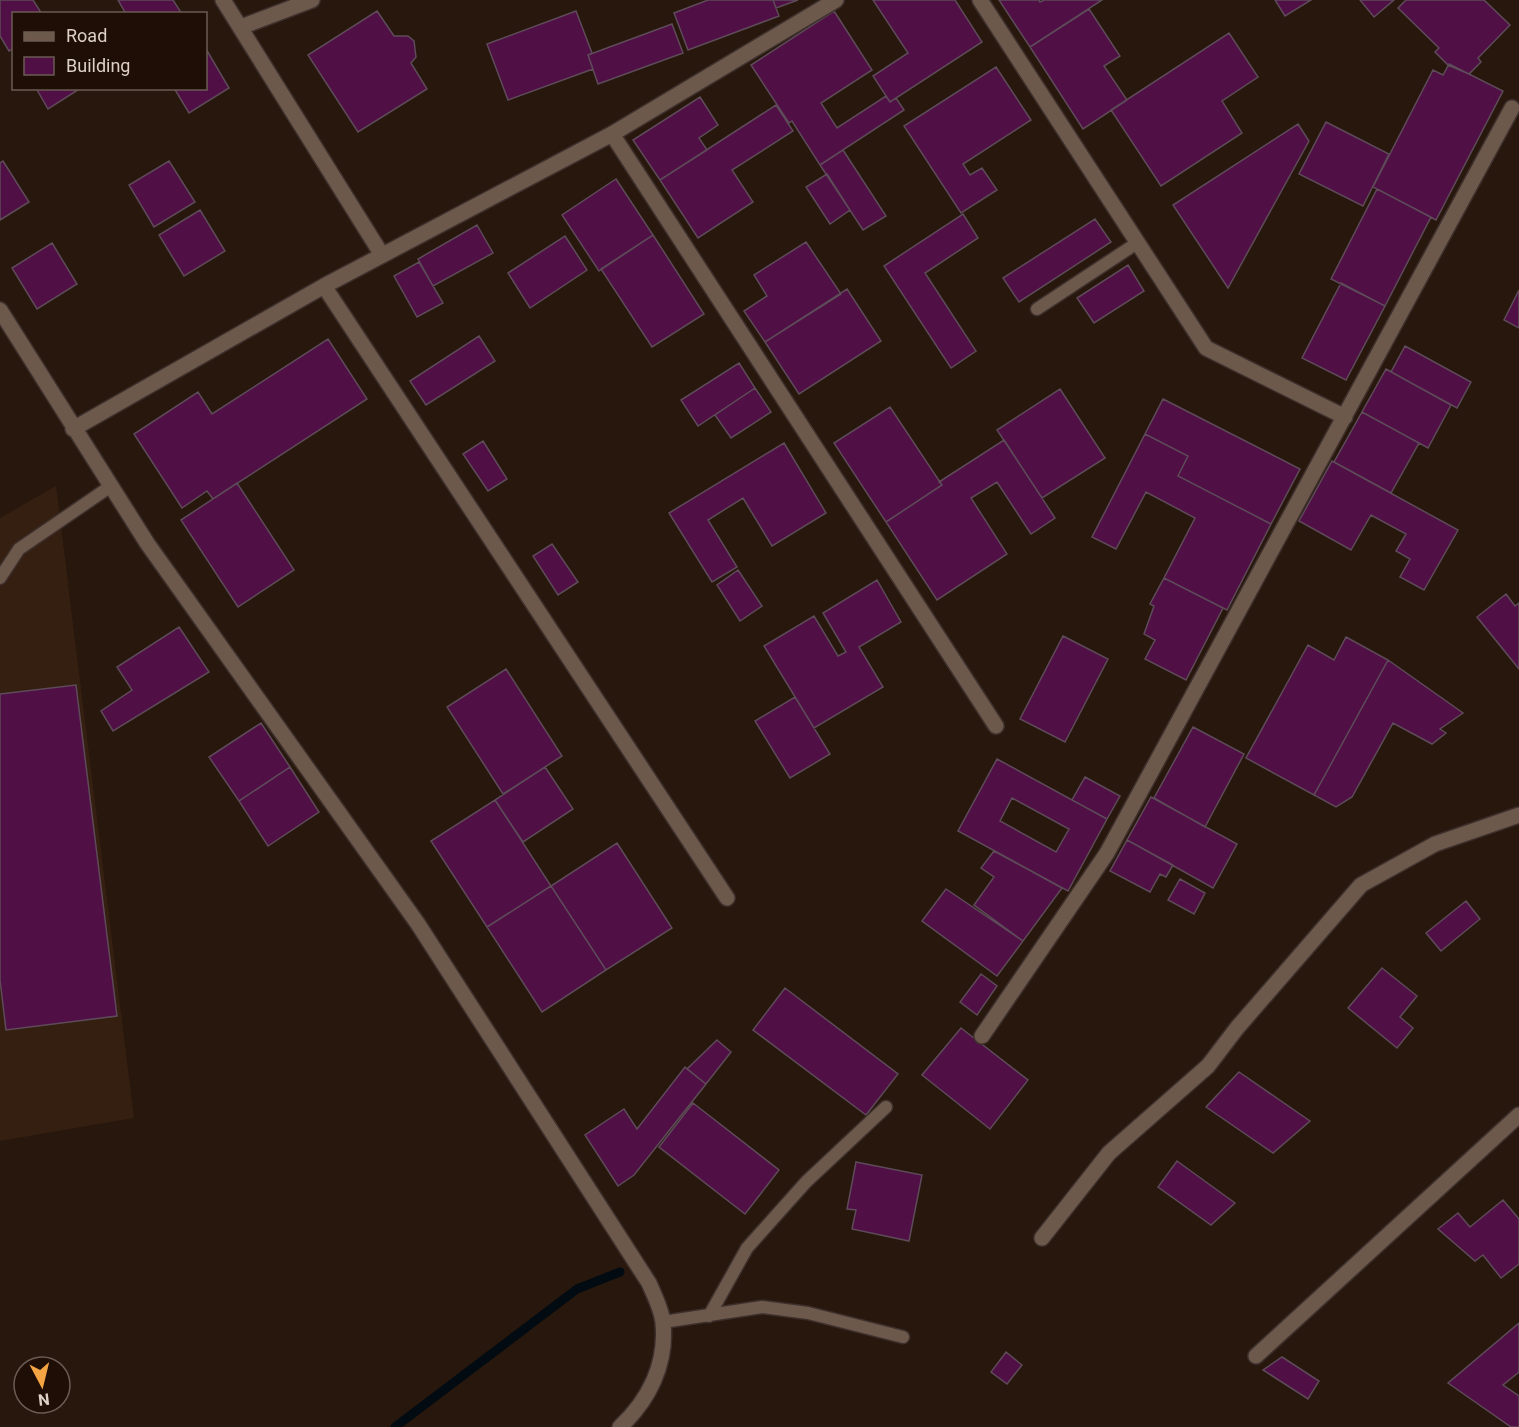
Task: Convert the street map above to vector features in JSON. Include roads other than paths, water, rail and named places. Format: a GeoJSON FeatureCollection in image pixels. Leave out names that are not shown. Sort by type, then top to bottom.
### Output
{"type":"FeatureCollection","features":[{"type":"Feature","properties":{"kind":"street"},"geometry":{"type":"LineString","coordinates":[[223,0],[382,255]]}},
{"type":"Feature","properties":{"kind":"street"},"geometry":{"type":"LineString","coordinates":[[241,27],[312,0]]}},
{"type":"Feature","properties":{"kind":"street"},"geometry":{"type":"LineString","coordinates":[[73,429],[324,286],[612,134],[836,0]]}},
{"type":"Feature","properties":{"kind":"street"},"geometry":{"type":"LineString","coordinates":[[980,0],[1206,348],[1345,417]]}},
{"type":"Feature","properties":{"kind":"street"},"geometry":{"type":"LineString","coordinates":[[982,1036],[1107,853],[1512,108]]}},
{"type":"Feature","properties":{"kind":"street"},"geometry":{"type":"LineString","coordinates":[[612,134],[996,726]]}},
{"type":"Feature","properties":{"kind":"street"},"geometry":{"type":"LineString","coordinates":[[324,286],[727,898]]}},
{"type":"Feature","properties":{"kind":"street"},"geometry":{"type":"LineString","coordinates":[[0,310],[147,543],[418,924],[650,1283],[663,1322],[659,1370],[638,1410],[620,1427]]}},
{"type":"Feature","properties":{"kind":"street"},"geometry":{"type":"LineString","coordinates":[[1042,1238],[1109,1153],[1208,1066],[1237,1028],[1360,885],[1435,844],[1519,815]]}},
{"type":"Feature","properties":{"kind":"street"},"geometry":{"type":"LineString","coordinates":[[1256,1356],[1519,1115]]}},
{"type":"Feature","properties":{"kind":"lane"},"geometry":{"type":"LineString","coordinates":[[1037,309],[1137,243]]}},
{"type":"Feature","properties":{"kind":"lane"},"geometry":{"type":"LineString","coordinates":[[0,578],[19,549],[111,486]]}},
{"type":"Feature","properties":{"kind":"lane"},"geometry":{"type":"LineString","coordinates":[[709,1316],[747,1248],[806,1182],[849,1139],[886,1107]]}},
{"type":"Feature","properties":{"kind":"lane"},"geometry":{"type":"LineString","coordinates":[[663,1322],[762,1307],[808,1313],[903,1337]]}},
{"type":"Feature","properties":{"kind":"waterway"},"geometry":{"type":"LineString","coordinates":[[395,1427],[577,1289],[620,1272]]}}]}
